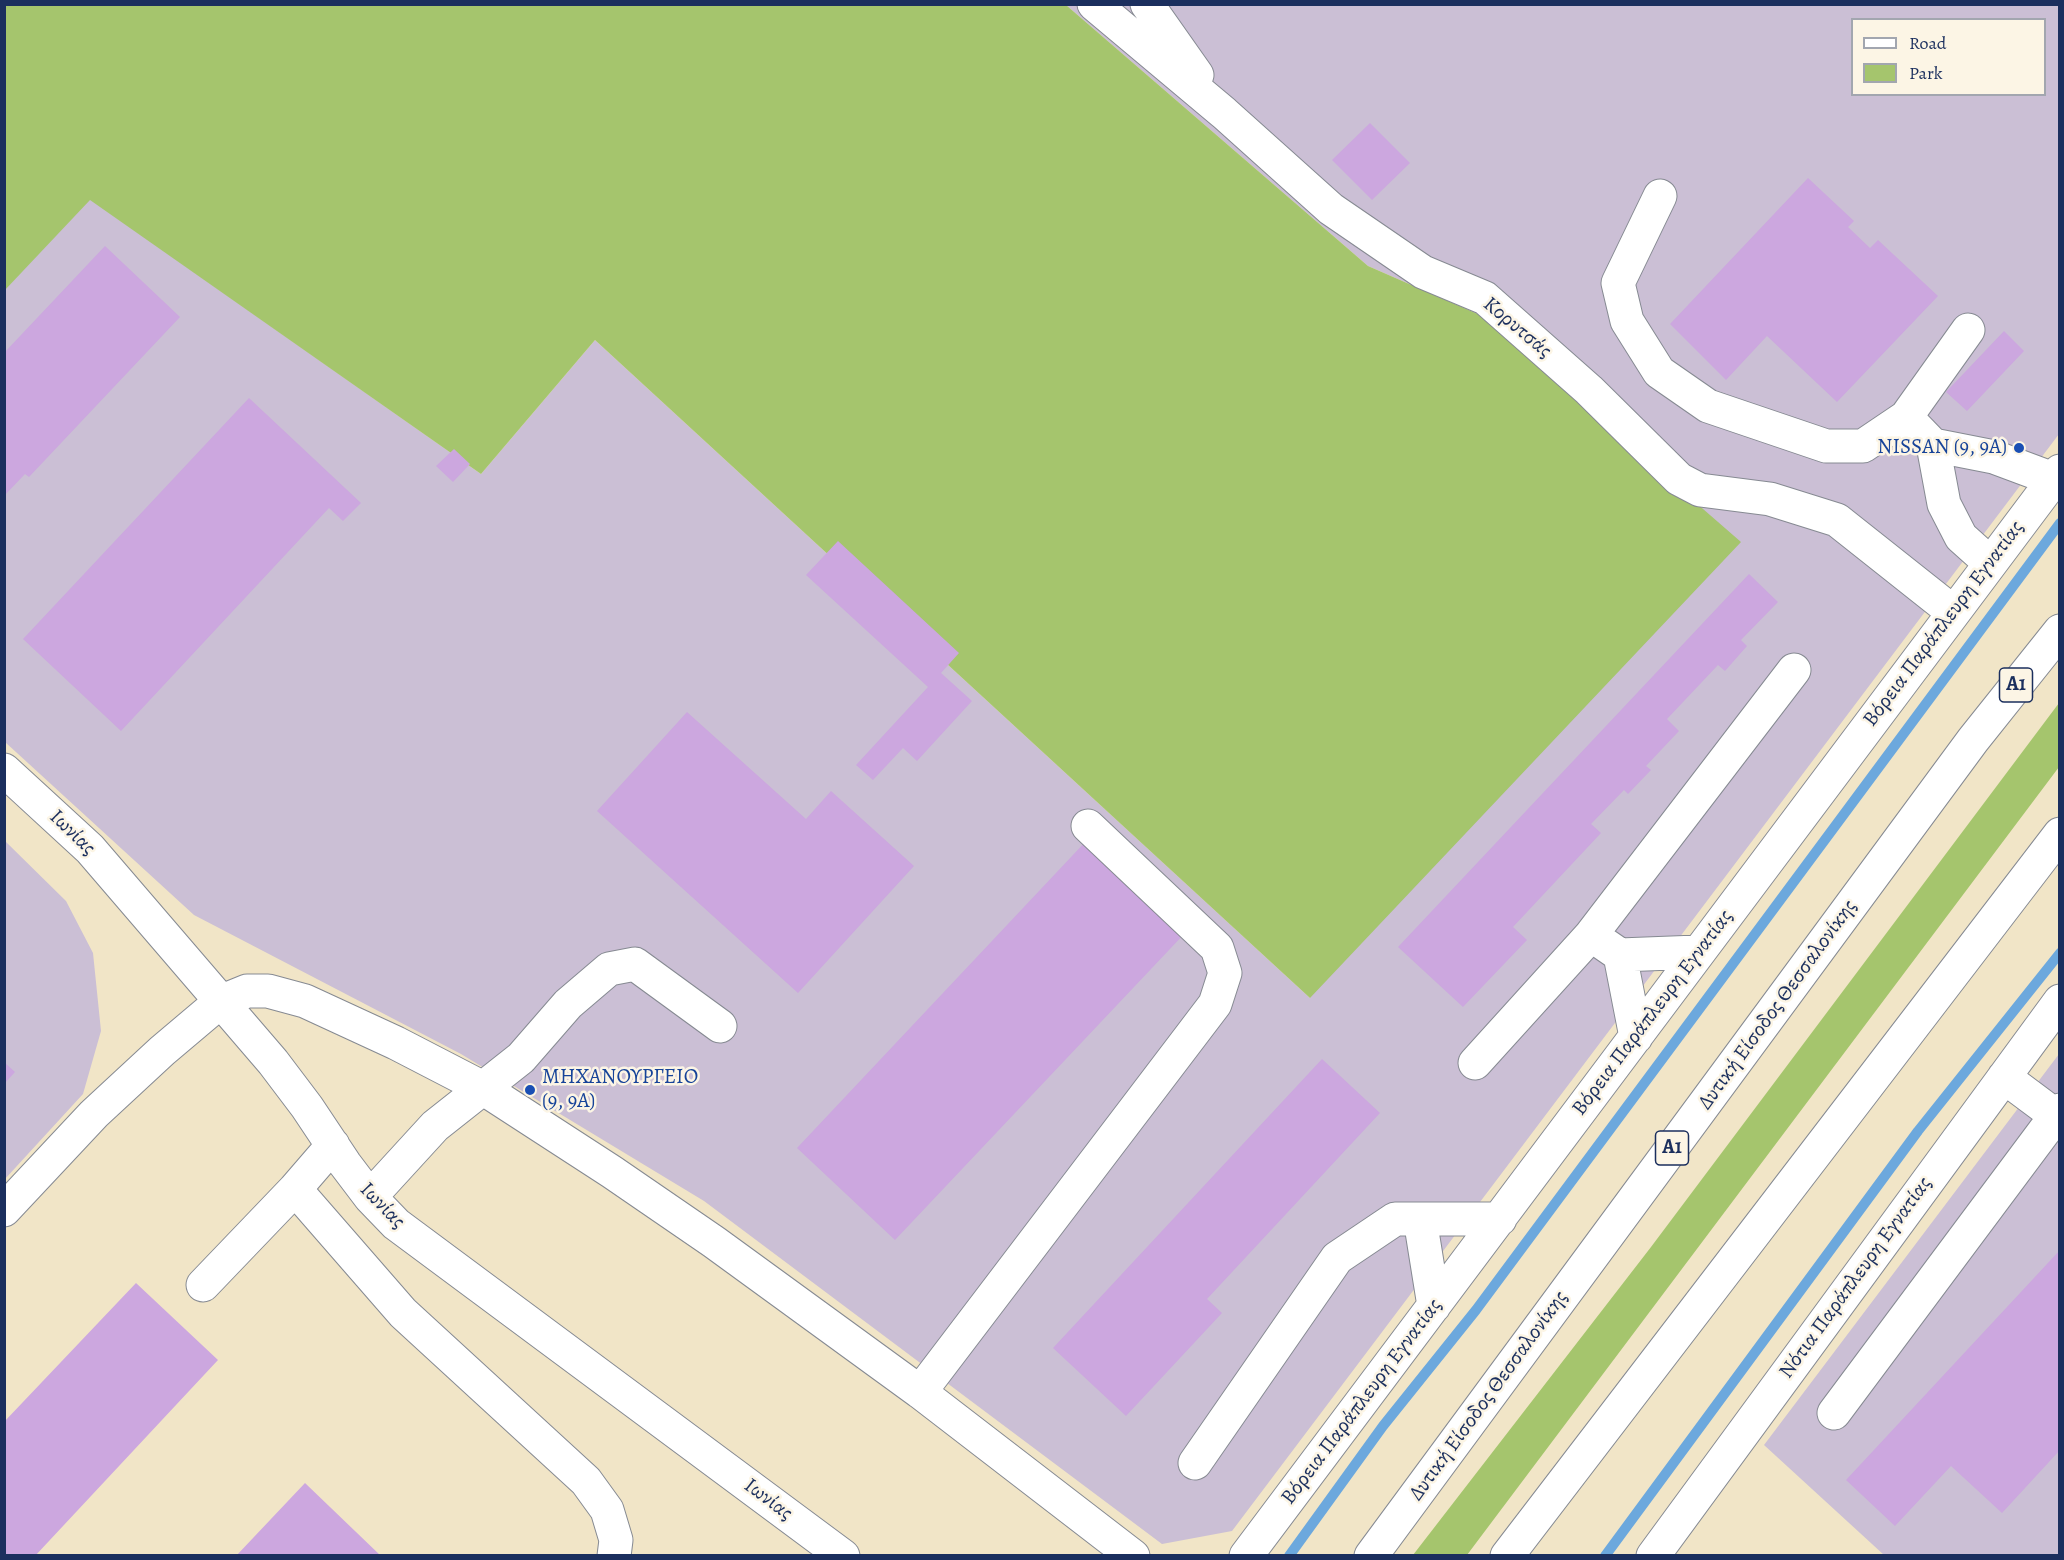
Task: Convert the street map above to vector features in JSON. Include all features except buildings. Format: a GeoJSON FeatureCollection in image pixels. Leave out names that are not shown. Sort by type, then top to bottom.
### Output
{"type":"FeatureCollection","features":[{"type":"Feature","properties":{"kind":"main road","name":"Κορυτσάς"},"geometry":{"type":"LineString","coordinates":[[1094,4],[1224,113],[1330,209],[1424,272],[1485,298],[1589,390],[1679,479],[1700,490],[1770,499],[1837,520],[1953,612]]}},
{"type":"Feature","properties":{"kind":"main road"},"geometry":{"type":"LineString","coordinates":[[1147,4],[1224,113]]}},
{"type":"Feature","properties":{"kind":"main road"},"geometry":{"type":"LineString","coordinates":[[1660,196],[1617,283],[1627,321],[1659,372],[1708,406],[1826,446],[1863,446],[1906,417],[1968,330]]}},
{"type":"Feature","properties":{"kind":"main road"},"geometry":{"type":"LineString","coordinates":[[1906,417],[1933,445],[1944,504],[1961,537],[1990,563]]}},
{"type":"Feature","properties":{"kind":"main road"},"geometry":{"type":"LineString","coordinates":[[1933,445],[1994,457],[2056,475]]}},
{"type":"Feature","properties":{"kind":"main road","name":"Βόρεια Παράπλευρη Εγνατίας"},"geometry":{"type":"LineString","coordinates":[[1246,1556],[2056,475]]}},
{"type":"Feature","properties":{"kind":"main road","name":"Δυτική Είσοδος Θεσσαλονίκης"},"geometry":{"type":"LineString","coordinates":[[1371,1556],[1973,740],[2060,631]]}},
{"type":"Feature","properties":{"kind":"main road"},"geometry":{"type":"LineString","coordinates":[[1474,1063],[1591,935],[1794,670]]}},
{"type":"Feature","properties":{"kind":"main road","name":"Ιωνίας"},"geometry":{"type":"LineString","coordinates":[[4,770],[90,849],[273,1062],[370,1197],[396,1224],[843,1556]]}},
{"type":"Feature","properties":{"kind":"main road"},"geometry":{"type":"LineString","coordinates":[[920,1392],[1215,1004],[1225,973],[1217,948],[1088,826]]}},
{"type":"Feature","properties":{"kind":"main road"},"geometry":{"type":"LineString","coordinates":[[1507,1556],[2060,834]]}},
{"type":"Feature","properties":{"kind":"main road"},"geometry":{"type":"LineString","coordinates":[[1591,935],[1620,955],[1698,952]]}},
{"type":"Feature","properties":{"kind":"main road"},"geometry":{"type":"LineString","coordinates":[[1620,955],[1636,1037]]}},
{"type":"Feature","properties":{"kind":"main road"},"geometry":{"type":"LineString","coordinates":[[370,1197],[435,1126],[521,1058],[568,1004],[609,969],[635,964],[720,1026]]}},
{"type":"Feature","properties":{"kind":"main road"},"geometry":{"type":"LineString","coordinates":[[4,1210],[94,1114],[162,1051],[220,1002],[247,991],[268,990],[304,1001],[396,1043],[481,1088],[612,1172],[714,1242],[920,1392],[1133,1556]]}},
{"type":"Feature","properties":{"kind":"main road","name":"Νότια Παράπλευρη Εγνατίας"},"geometry":{"type":"LineString","coordinates":[[1653,1556],[2060,1000]]}},
{"type":"Feature","properties":{"kind":"main road"},"geometry":{"type":"LineString","coordinates":[[1834,1413],[2057,1113],[2004,1077]]}},
{"type":"Feature","properties":{"kind":"main road"},"geometry":{"type":"LineString","coordinates":[[203,1285],[295,1189],[333,1145]]}},
{"type":"Feature","properties":{"kind":"main road"},"geometry":{"type":"LineString","coordinates":[[295,1189],[403,1313],[586,1481],[607,1510],[616,1540],[614,1556]]}},
{"type":"Feature","properties":{"kind":"main road"},"geometry":{"type":"LineString","coordinates":[[1196,1463],[1337,1258],[1395,1219],[1500,1219]]}},
{"type":"Feature","properties":{"kind":"main road"},"geometry":{"type":"LineString","coordinates":[[1420,1219],[1434,1306]]}},
{"type":"Feature","properties":{"kind":"shaded area"},"geometry":{"type":"Polygon","coordinates":[[[1066,5],[2059,5],[2059,434],[1232,1531],[1162,1544],[704,1201],[461,1054],[194,915],[5,742],[4,290],[90,199],[481,474],[595,340],[1310,998],[1480,315],[1368,266],[1066,5]]]}},
{"type":"Feature","properties":{"kind":"shaded area"},"geometry":{"type":"Polygon","coordinates":[[[4,840],[66,901],[93,953],[101,1031],[83,1094],[5,1179],[4,840]]]}},
{"type":"Feature","properties":{"kind":"shaded area"},"geometry":{"type":"Polygon","coordinates":[[[2059,1054],[2059,1555],[1884,1555],[1764,1445],[2059,1054]]]}},
{"type":"Feature","properties":{"kind":"green space"},"geometry":{"type":"Polygon","coordinates":[[[5,5],[1066,5],[1368,266],[1480,315],[1741,542],[1310,998],[595,340],[481,474],[90,200],[5,290],[5,5]]]}},
{"type":"Feature","properties":{"kind":"green space"},"geometry":{"type":"Polygon","coordinates":[[[2059,703],[2059,767],[1467,1555],[1413,1555],[1651,1247],[2059,703]]]}},
{"type":"Feature","properties":{"kind":"waterway"},"geometry":{"type":"LineString","coordinates":[[1289,1556],[1383,1426],[1476,1310],[2060,523]]}},
{"type":"Feature","properties":{"kind":"waterway"},"geometry":{"type":"LineString","coordinates":[[1605,1556],[1918,1131],[2060,953]]}},
{"type":"Feature","properties":{"kind":"place","name":"NISSAN (9, 9Α)"},"geometry":{"type":"Point","coordinates":[2019,448]}},
{"type":"Feature","properties":{"kind":"place","name":"ΜΗΧΑΝΟΥΡΓΕΙΟ (9, 9Α)"},"geometry":{"type":"Point","coordinates":[530,1090]}}]}
